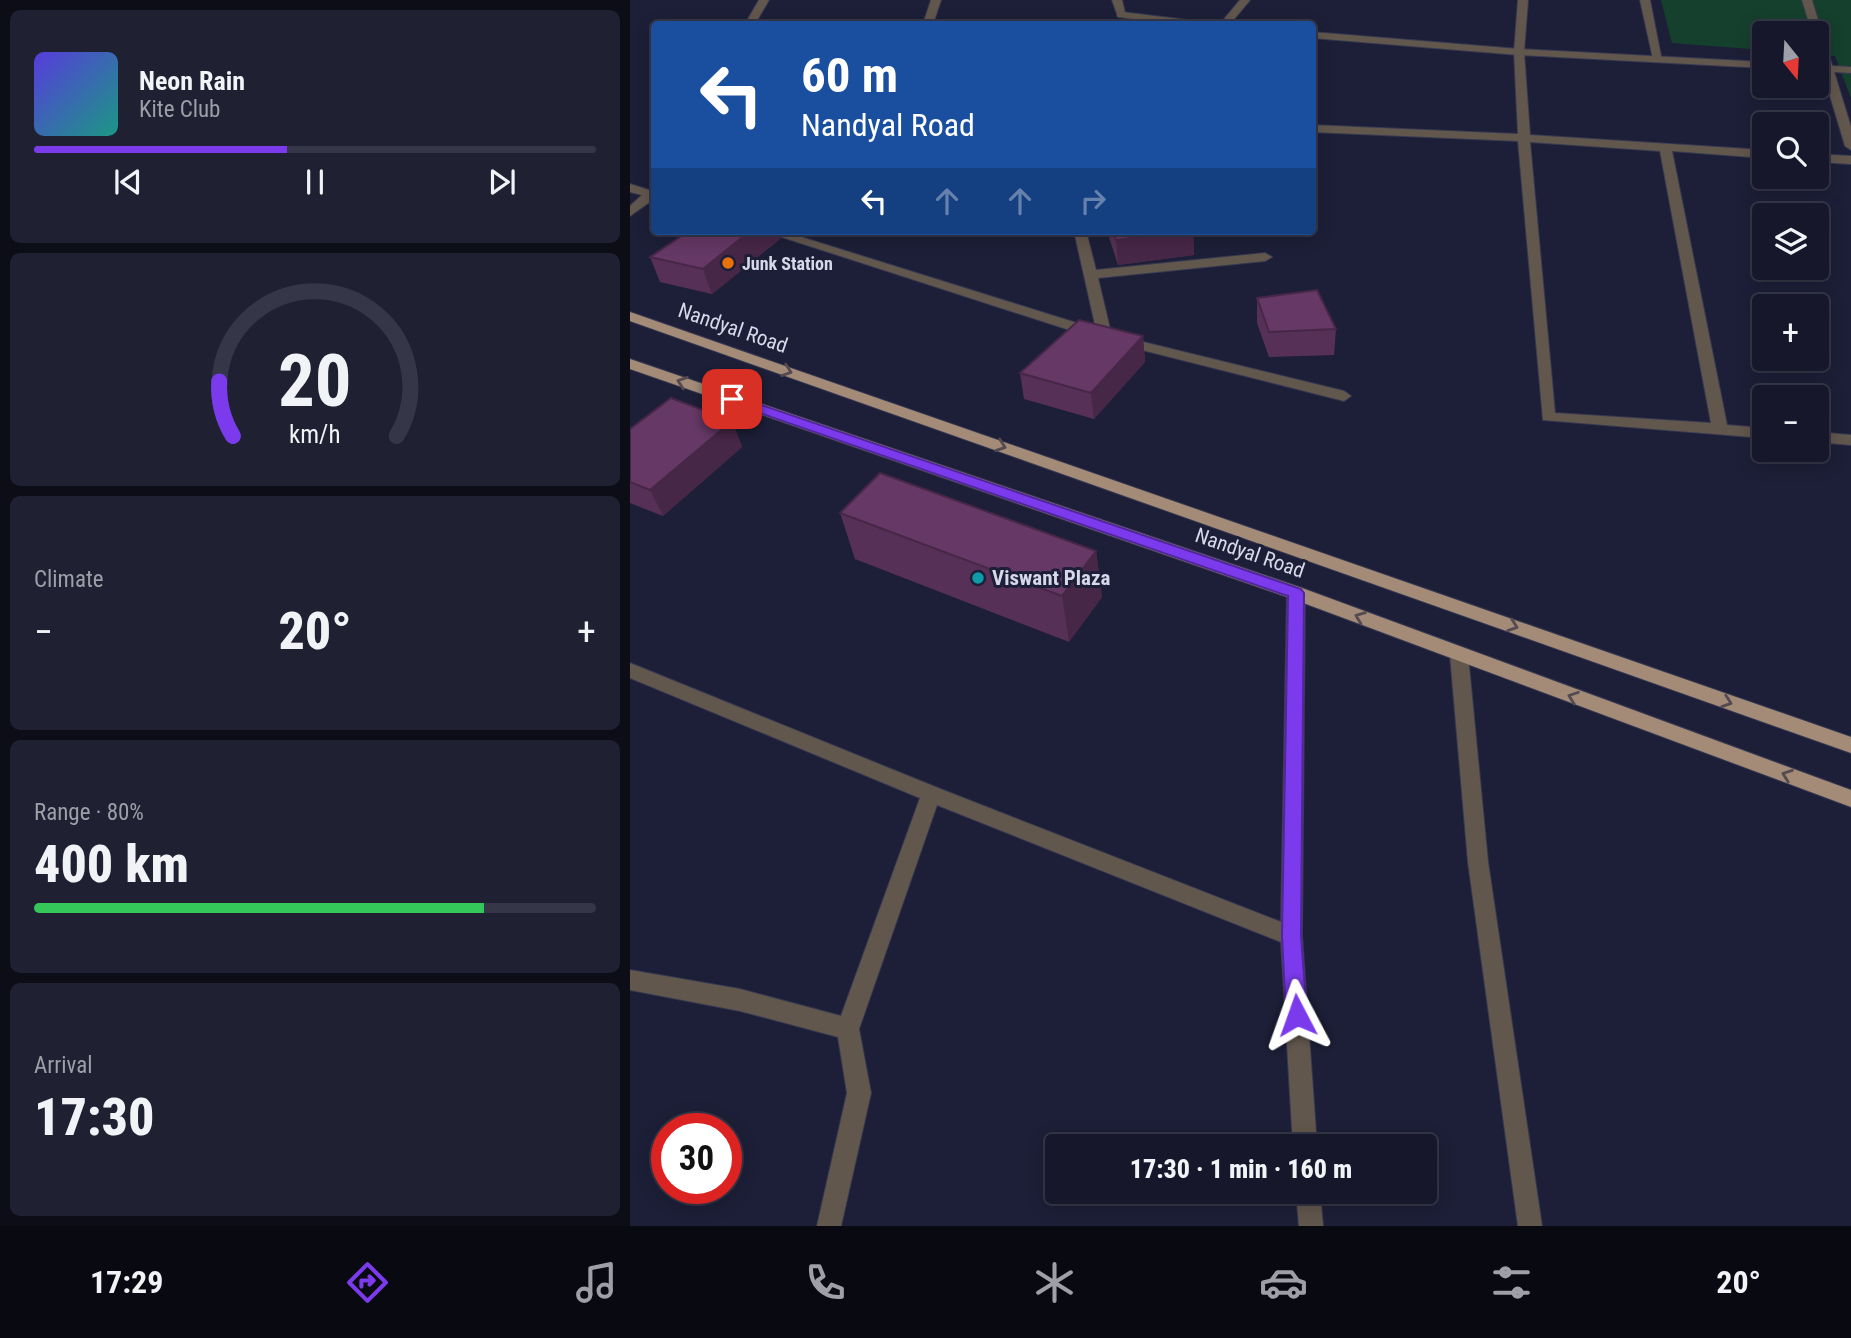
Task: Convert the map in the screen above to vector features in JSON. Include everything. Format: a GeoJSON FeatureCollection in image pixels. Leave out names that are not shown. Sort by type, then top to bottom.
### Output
{"type":"FeatureCollection","features":[{"type":"Feature","properties":{"kind":"main road","name":"Nandyal Road"},"geometry":{"type":"LineString","coordinates":[[630,316],[1851,745]]}},
{"type":"Feature","properties":{"kind":"main road","name":"Nandyal Road"},"geometry":{"type":"LineString","coordinates":[[630,364],[1296,593],[1851,799]]}},
{"type":"Feature","properties":{"kind":"street"},"geometry":{"type":"LineString","coordinates":[[752,21],[764,0]]}},
{"type":"Feature","properties":{"kind":"street"},"geometry":{"type":"LineString","coordinates":[[929,21],[936,0]]}},
{"type":"Feature","properties":{"kind":"street"},"geometry":{"type":"LineString","coordinates":[[1117,0],[1122,15],[1171,21]]}},
{"type":"Feature","properties":{"kind":"street"},"geometry":{"type":"LineString","coordinates":[[1228,21],[1245,0]]}},
{"type":"Feature","properties":{"kind":"street"},"geometry":{"type":"LineString","coordinates":[[1523,0],[1519,52],[1524,138],[1548,417],[1752,432]]}},
{"type":"Feature","properties":{"kind":"street"},"geometry":{"type":"LineString","coordinates":[[1645,0],[1658,59]]}},
{"type":"Feature","properties":{"kind":"street"},"geometry":{"type":"LineString","coordinates":[[1807,0],[1812,21]]}},
{"type":"Feature","properties":{"kind":"street"},"geometry":{"type":"LineString","coordinates":[[1316,35],[1519,52],[1752,64]]}},
{"type":"Feature","properties":{"kind":"street"},"geometry":{"type":"LineString","coordinates":[[1829,68],[1851,70]]}},
{"type":"Feature","properties":{"kind":"street"},"geometry":{"type":"LineString","coordinates":[[1829,87],[1851,146]]}},
{"type":"Feature","properties":{"kind":"street"},"geometry":{"type":"LineString","coordinates":[[1316,128],[1752,152]]}},
{"type":"Feature","properties":{"kind":"street"},"geometry":{"type":"LineString","coordinates":[[1665,146],[1720,429]]}},
{"type":"Feature","properties":{"kind":"street"},"geometry":{"type":"LineString","coordinates":[[1829,159],[1851,160]]}},
{"type":"Feature","properties":{"kind":"street"},"geometry":{"type":"LineString","coordinates":[[630,188],[651,193]]}},
{"type":"Feature","properties":{"kind":"street"},"geometry":{"type":"LineString","coordinates":[[630,212],[651,196]]}},
{"type":"Feature","properties":{"kind":"street"},"geometry":{"type":"LineString","coordinates":[[785,235],[1105,337],[1344,396]]}},
{"type":"Feature","properties":{"kind":"street"},"geometry":{"type":"LineString","coordinates":[[1081,235],[1105,337]]}},
{"type":"Feature","properties":{"kind":"street"},"geometry":{"type":"LineString","coordinates":[[1090,275],[1265,257]]}},
{"type":"Feature","properties":{"kind":"street"},"geometry":{"type":"LineString","coordinates":[[1829,438],[1851,440]]}},
{"type":"Feature","properties":{"kind":"street"},"geometry":{"type":"LineString","coordinates":[[1296,593],[1292,936],[1304,1134]]}},
{"type":"Feature","properties":{"kind":"street"},"geometry":{"type":"LineString","coordinates":[[1459,655],[1478,862],[1530,1226]]}},
{"type":"Feature","properties":{"kind":"street"},"geometry":{"type":"LineString","coordinates":[[630,670],[931,794],[1292,936]]}},
{"type":"Feature","properties":{"kind":"street"},"geometry":{"type":"LineString","coordinates":[[830,1226],[859,1093],[848,1029],[931,794]]}},
{"type":"Feature","properties":{"kind":"street"},"geometry":{"type":"LineString","coordinates":[[630,980],[679,986],[771,1006],[848,1029]]}},
{"type":"Feature","properties":{"kind":"street"},"geometry":{"type":"LineString","coordinates":[[1309,1204],[1311,1226]]}},
{"type":"Feature","properties":{"kind":"green space"},"geometry":{"type":"Polygon","coordinates":[[[1661,0],[1851,0],[1851,98],[1835,56],[1829,55],[1829,21],[1752,21],[1752,49],[1672,43],[1661,0]]]}},
{"type":"Feature","properties":{"kind":"building"},"geometry":{"type":"Polygon","coordinates":[[[683,235],[745,235],[703,269],[650,257],[683,235]]]}},
{"type":"Feature","properties":{"kind":"building"},"geometry":{"type":"Polygon","coordinates":[[[1114,235],[1153,235],[1116,240],[1114,235]]]}},
{"type":"Feature","properties":{"kind":"building"},"geometry":{"type":"Polygon","coordinates":[[[1317,290],[1336,329],[1269,332],[1257,298],[1317,290]]]}},
{"type":"Feature","properties":{"kind":"building"},"geometry":{"type":"Polygon","coordinates":[[[1079,320],[1143,336],[1091,393],[1020,373],[1079,320]]]}},
{"type":"Feature","properties":{"kind":"building"},"geometry":{"type":"Polygon","coordinates":[[[671,398],[732,421],[650,490],[630,482],[630,429],[671,398]]]}},
{"type":"Feature","properties":{"kind":"building"},"geometry":{"type":"Polygon","coordinates":[[[880,473],[1096,551],[1062,596],[840,513],[880,473]]]}},
{"type":"Feature","properties":{"kind":"place","name":"Junk Station"},"geometry":{"type":"Point","coordinates":[728,263]}},
{"type":"Feature","properties":{"kind":"place","name":"Viswant Plaza"},"geometry":{"type":"Point","coordinates":[978,578]}},
{"type":"Feature","properties":{"kind":"route"},"geometry":{"type":"LineString","coordinates":[[732,399],[1296,593],[1292,936],[1297,1015]]}}]}
